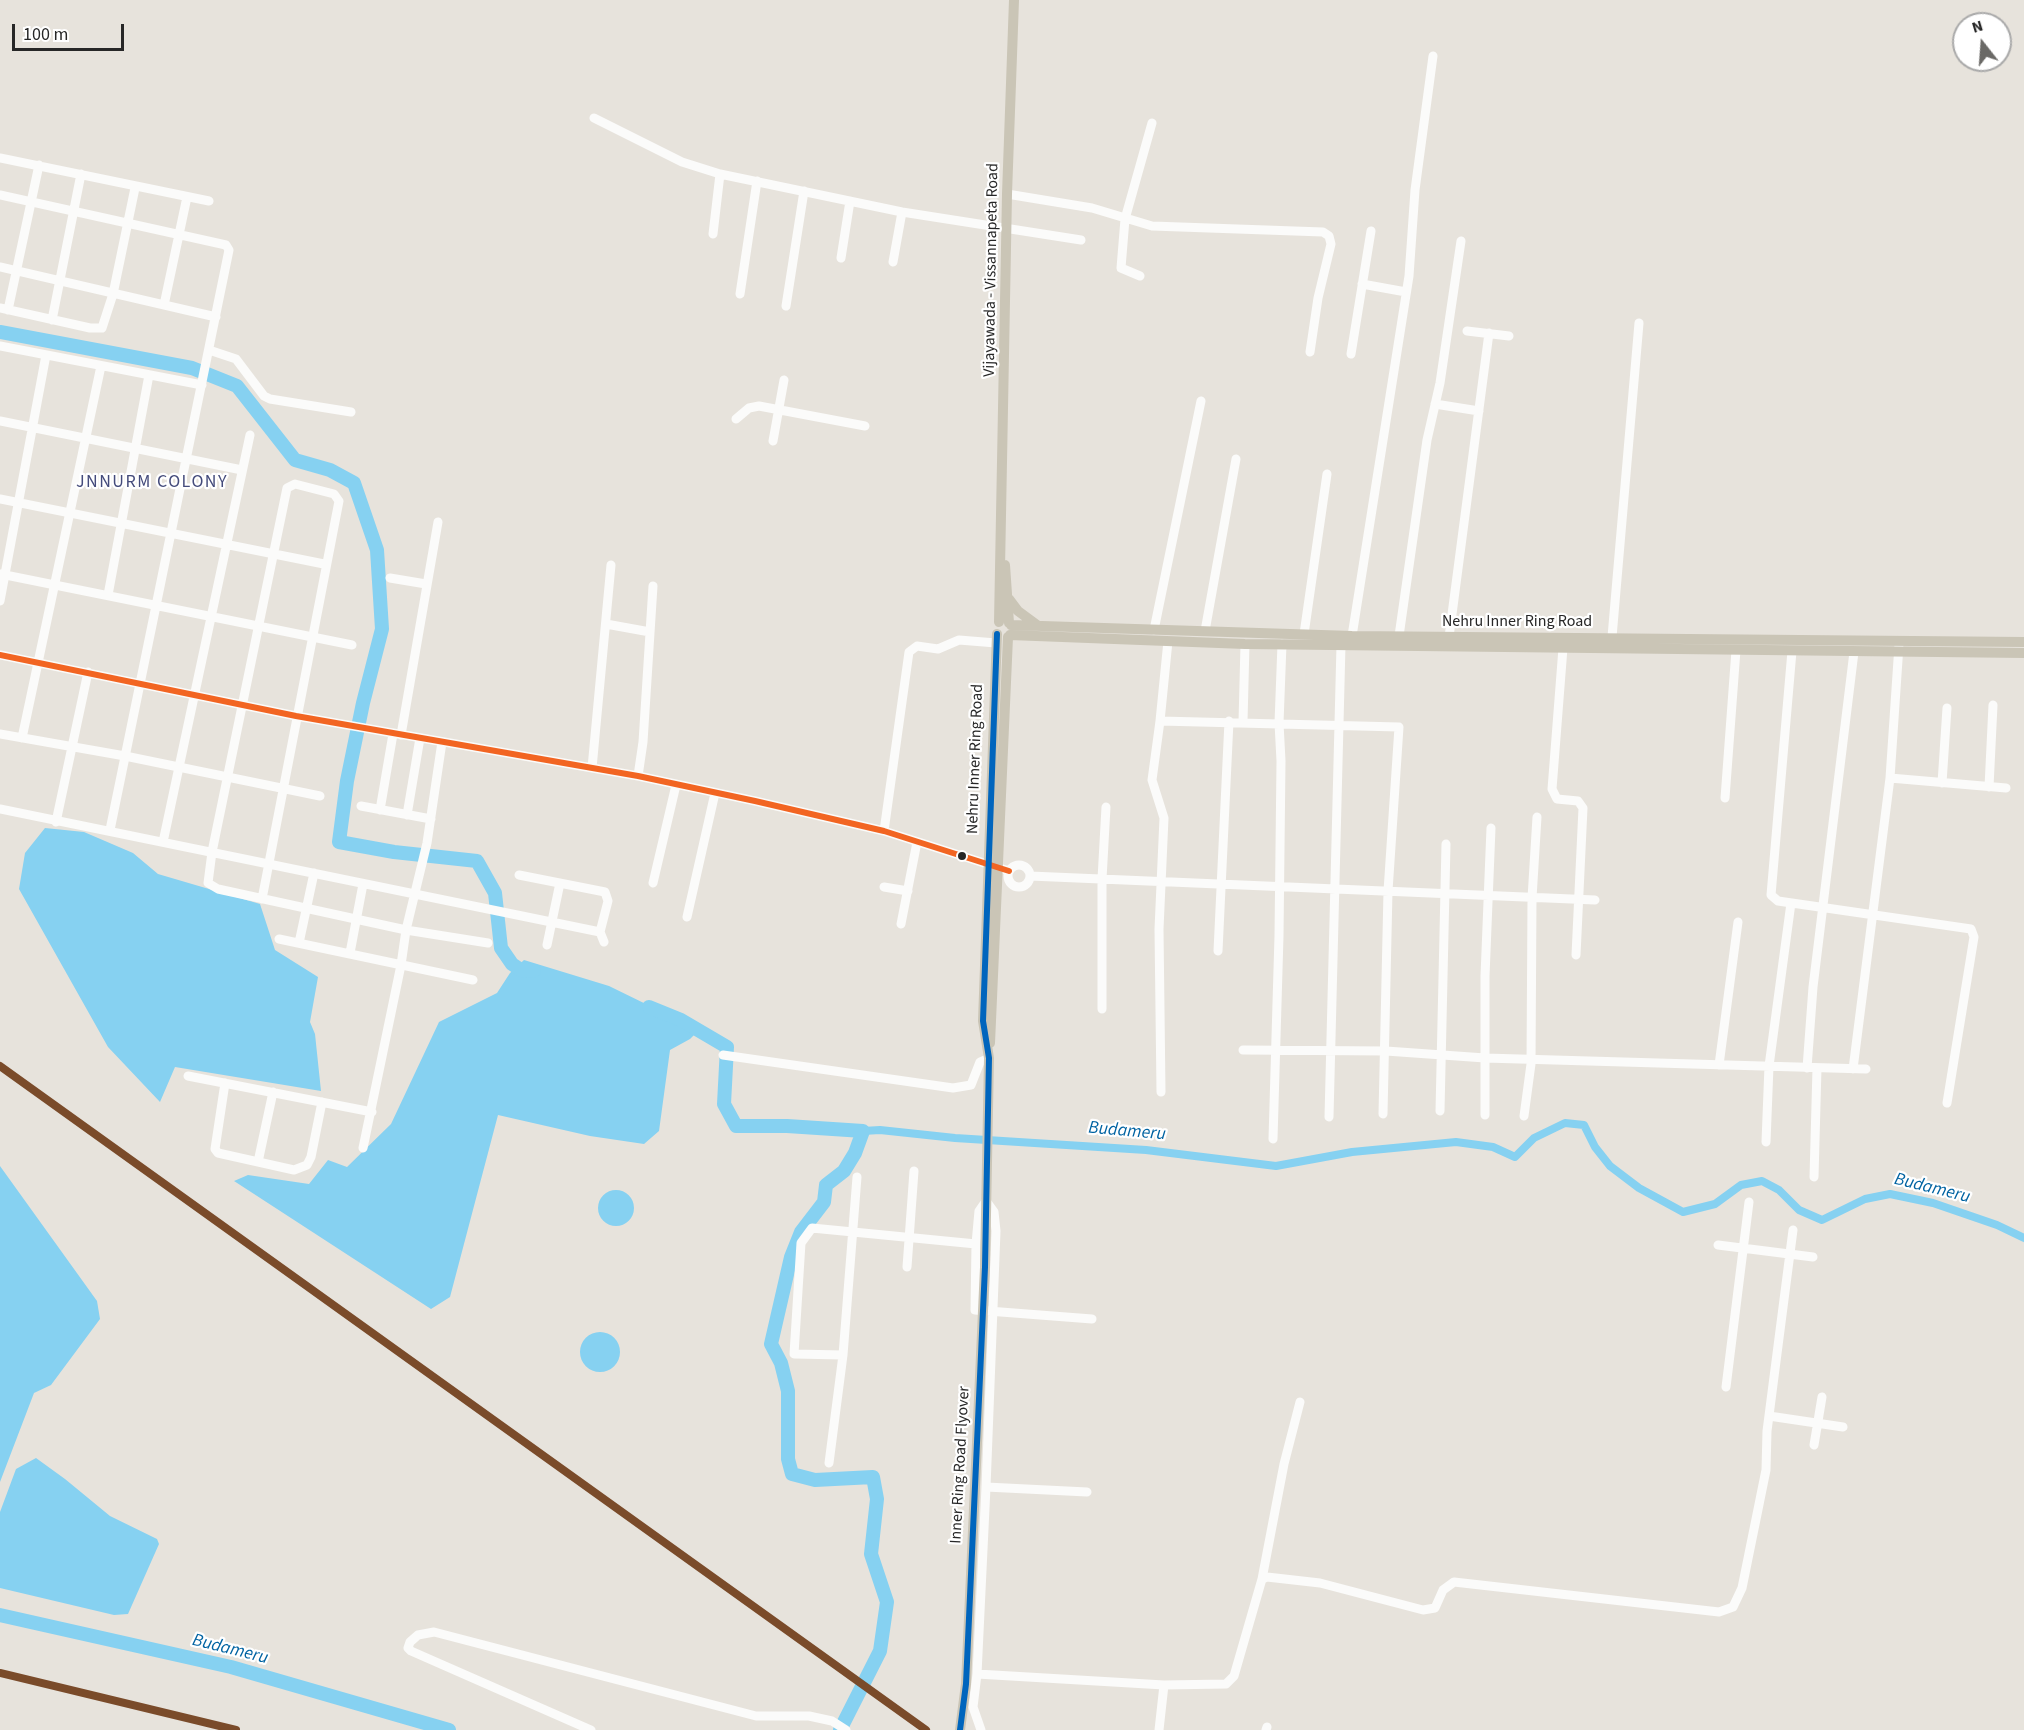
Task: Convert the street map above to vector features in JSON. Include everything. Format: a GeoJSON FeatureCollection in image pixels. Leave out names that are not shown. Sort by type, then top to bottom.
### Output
{"type":"FeatureCollection","features":[{"type":"Feature","properties":{"kind":"main road","name":"Vijayawada - Vissannapeta Road"},"geometry":{"type":"LineString","coordinates":[[1004,631],[1002,541],[1007,194],[1014,0]]}},
{"type":"Feature","properties":{"kind":"main road","name":"Vijayawada - Vissannapeta Road"},"geometry":{"type":"LineString","coordinates":[[1002,541],[1009,599],[1004,631]]}},
{"type":"Feature","properties":{"kind":"main road"},"geometry":{"type":"LineString","coordinates":[[1009,599],[1018,611],[1038,625]]}},
{"type":"Feature","properties":{"kind":"main road","name":"Nehru Inner Ring Road"},"geometry":{"type":"LineString","coordinates":[[988,1100],[988,1058],[983,1021],[1004,631],[1038,625],[1352,636],[2024,642]]}},
{"type":"Feature","properties":{"kind":"main road"},"geometry":{"type":"LineString","coordinates":[[992,865],[1007,652],[1004,631],[1024,635],[1245,644],[2024,653]]}},
{"type":"Feature","properties":{"kind":"main road"},"geometry":{"type":"LineString","coordinates":[[1007,652],[1024,635]]}},
{"type":"Feature","properties":{"kind":"main road","name":"Inner Ring Road Flyover"},"geometry":{"type":"LineString","coordinates":[[960,1730],[966,1684],[986,1201],[988,1100]]}},
{"type":"Feature","properties":{"kind":"street"},"geometry":{"type":"LineString","coordinates":[[1352,636],[1406,291],[1415,190],[1433,56]]}},
{"type":"Feature","properties":{"kind":"street"},"geometry":{"type":"LineString","coordinates":[[594,118],[682,162],[720,174],[902,212],[1081,240]]}},
{"type":"Feature","properties":{"kind":"street"},"geometry":{"type":"LineString","coordinates":[[1140,276],[1121,268],[1125,219],[1152,123]]}},
{"type":"Feature","properties":{"kind":"street"},"geometry":{"type":"LineString","coordinates":[[0,158],[81,174],[135,188],[209,201]]}},
{"type":"Feature","properties":{"kind":"street"},"geometry":{"type":"LineString","coordinates":[[39,165],[16,271],[4,309],[90,328],[102,328],[113,294],[135,188]]}},
{"type":"Feature","properties":{"kind":"street"},"geometry":{"type":"LineString","coordinates":[[52,320],[81,174]]}},
{"type":"Feature","properties":{"kind":"street"},"geometry":{"type":"LineString","coordinates":[[713,234],[720,174]]}},
{"type":"Feature","properties":{"kind":"street"},"geometry":{"type":"LineString","coordinates":[[740,294],[757,181]]}},
{"type":"Feature","properties":{"kind":"street"},"geometry":{"type":"LineString","coordinates":[[786,306],[804,192]]}},
{"type":"Feature","properties":{"kind":"street"},"geometry":{"type":"LineString","coordinates":[[1007,194],[1092,208],[1152,226],[1323,232],[1329,236],[1331,244],[1318,298],[1310,352]]}},
{"type":"Feature","properties":{"kind":"street"},"geometry":{"type":"LineString","coordinates":[[0,195],[226,245],[229,250],[110,830]]}},
{"type":"Feature","properties":{"kind":"street"},"geometry":{"type":"LineString","coordinates":[[164,305],[187,196]]}},
{"type":"Feature","properties":{"kind":"street"},"geometry":{"type":"LineString","coordinates":[[841,258],[850,201]]}},
{"type":"Feature","properties":{"kind":"street"},"geometry":{"type":"LineString","coordinates":[[893,262],[902,212]]}},
{"type":"Feature","properties":{"kind":"street"},"geometry":{"type":"LineString","coordinates":[[1351,354],[1371,231]]}},
{"type":"Feature","properties":{"kind":"street"},"geometry":{"type":"LineString","coordinates":[[1399,636],[1419,488],[1461,241]]}},
{"type":"Feature","properties":{"kind":"street"},"geometry":{"type":"LineString","coordinates":[[0,267],[216,317]]}},
{"type":"Feature","properties":{"kind":"street"},"geometry":{"type":"LineString","coordinates":[[1362,284],[1406,291]]}},
{"type":"Feature","properties":{"kind":"street"},"geometry":{"type":"LineString","coordinates":[[1612,637],[1639,323]]}},
{"type":"Feature","properties":{"kind":"street"},"geometry":{"type":"LineString","coordinates":[[1467,331],[1509,336]]}},
{"type":"Feature","properties":{"kind":"street"},"geometry":{"type":"LineString","coordinates":[[1449,636],[1489,333]]}},
{"type":"Feature","properties":{"kind":"street"},"geometry":{"type":"LineString","coordinates":[[0,346],[149,375],[202,381]]}},
{"type":"Feature","properties":{"kind":"street"},"geometry":{"type":"LineString","coordinates":[[209,350],[236,359],[264,396],[270,399],[351,412]]}},
{"type":"Feature","properties":{"kind":"street"},"geometry":{"type":"LineString","coordinates":[[0,601],[2,574],[46,355]]}},
{"type":"Feature","properties":{"kind":"street"},"geometry":{"type":"LineString","coordinates":[[22,738],[101,366]]}},
{"type":"Feature","properties":{"kind":"street"},"geometry":{"type":"LineString","coordinates":[[108,596],[149,375]]}},
{"type":"Feature","properties":{"kind":"street"},"geometry":{"type":"LineString","coordinates":[[773,441],[784,380]]}},
{"type":"Feature","properties":{"kind":"street"},"geometry":{"type":"LineString","coordinates":[[1154,630],[1201,401]]}},
{"type":"Feature","properties":{"kind":"street"},"geometry":{"type":"LineString","coordinates":[[1435,404],[1479,411]]}},
{"type":"Feature","properties":{"kind":"street"},"geometry":{"type":"LineString","coordinates":[[735,419],[753,406],[865,426]]}},
{"type":"Feature","properties":{"kind":"street"},"geometry":{"type":"LineString","coordinates":[[0,421],[242,470]]}},
{"type":"Feature","properties":{"kind":"street"},"geometry":{"type":"LineString","coordinates":[[163,842],[250,435]]}},
{"type":"Feature","properties":{"kind":"street"},"geometry":{"type":"LineString","coordinates":[[1205,632],[1236,459]]}},
{"type":"Feature","properties":{"kind":"street"},"geometry":{"type":"LineString","coordinates":[[1304,634],[1327,474]]}},
{"type":"Feature","properties":{"kind":"street"},"geometry":{"type":"LineString","coordinates":[[261,898],[338,497],[329,492],[295,484],[287,488],[212,852],[208,878],[211,887],[406,930],[488,943]]}},
{"type":"Feature","properties":{"kind":"street"},"geometry":{"type":"LineString","coordinates":[[0,499],[171,531],[324,564]]}},
{"type":"Feature","properties":{"kind":"street"},"geometry":{"type":"LineString","coordinates":[[380,810],[438,522]]}},
{"type":"Feature","properties":{"kind":"street"},"geometry":{"type":"LineString","coordinates":[[592,768],[611,566]]}},
{"type":"Feature","properties":{"kind":"street"},"geometry":{"type":"LineString","coordinates":[[2,574],[352,645]]}},
{"type":"Feature","properties":{"kind":"street"},"geometry":{"type":"LineString","coordinates":[[390,578],[426,584]]}},
{"type":"Feature","properties":{"kind":"street"},"geometry":{"type":"LineString","coordinates":[[638,776],[643,742],[653,586]]}},
{"type":"Feature","properties":{"kind":"street"},"geometry":{"type":"LineString","coordinates":[[606,624],[650,632]]}},
{"type":"Feature","properties":{"kind":"street"},"geometry":{"type":"LineString","coordinates":[[884,831],[909,652],[917,646],[938,649],[959,640],[1004,631]]}},
{"type":"Feature","properties":{"kind":"street"},"geometry":{"type":"LineString","coordinates":[[1853,1069],[1890,778],[1899,640]]}},
{"type":"Feature","properties":{"kind":"street"},"geometry":{"type":"LineString","coordinates":[[1161,1092],[1159,881],[1164,818],[1152,780],[1168,641]]}},
{"type":"Feature","properties":{"kind":"street"},"geometry":{"type":"LineString","coordinates":[[1243,722],[1245,644]]}},
{"type":"Feature","properties":{"kind":"street"},"geometry":{"type":"LineString","coordinates":[[1273,1139],[1282,644]]}},
{"type":"Feature","properties":{"kind":"street"},"geometry":{"type":"LineString","coordinates":[[1329,1117],[1341,645]]}},
{"type":"Feature","properties":{"kind":"street"},"geometry":{"type":"LineString","coordinates":[[1563,648],[1552,789],[1557,800],[1578,801],[1583,808],[1576,955]]}},
{"type":"Feature","properties":{"kind":"street"},"geometry":{"type":"LineString","coordinates":[[1725,798],[1736,650]]}},
{"type":"Feature","properties":{"kind":"street"},"geometry":{"type":"LineString","coordinates":[[1792,651],[1770,890],[1773,898],[1791,903],[1967,927],[1973,933],[1958,1046],[1947,1103]]}},
{"type":"Feature","properties":{"kind":"street"},"geometry":{"type":"LineString","coordinates":[[1814,1177],[1813,987],[1825,907],[1854,652]]}},
{"type":"Feature","properties":{"kind":"street"},"geometry":{"type":"LineString","coordinates":[[0,655],[296,716],[638,776],[884,831],[1009,871]]}},
{"type":"Feature","properties":{"kind":"street"},"geometry":{"type":"LineString","coordinates":[[56,822],[88,672]]}},
{"type":"Feature","properties":{"kind":"street"},"geometry":{"type":"LineString","coordinates":[[1989,787],[1993,705]]}},
{"type":"Feature","properties":{"kind":"street"},"geometry":{"type":"LineString","coordinates":[[1942,783],[1947,708]]}},
{"type":"Feature","properties":{"kind":"street"},"geometry":{"type":"LineString","coordinates":[[1160,721],[1399,727],[1388,891],[1383,1114]]}},
{"type":"Feature","properties":{"kind":"street"},"geometry":{"type":"LineString","coordinates":[[1218,951],[1230,721]]}},
{"type":"Feature","properties":{"kind":"street"},"geometry":{"type":"LineString","coordinates":[[0,734],[125,756],[320,796]]}},
{"type":"Feature","properties":{"kind":"street"},"geometry":{"type":"LineString","coordinates":[[407,815],[420,738]]}},
{"type":"Feature","properties":{"kind":"street"},"geometry":{"type":"LineString","coordinates":[[363,1148],[401,965],[406,930],[427,843],[442,742]]}},
{"type":"Feature","properties":{"kind":"street"},"geometry":{"type":"LineString","coordinates":[[1890,778],[2006,788]]}},
{"type":"Feature","properties":{"kind":"street"},"geometry":{"type":"LineString","coordinates":[[653,883],[675,785]]}},
{"type":"Feature","properties":{"kind":"street"},"geometry":{"type":"LineString","coordinates":[[687,917],[715,793]]}},
{"type":"Feature","properties":{"kind":"street"},"geometry":{"type":"LineString","coordinates":[[361,806],[431,819]]}},
{"type":"Feature","properties":{"kind":"street"},"geometry":{"type":"LineString","coordinates":[[1102,1009],[1102,879],[1106,807]]}},
{"type":"Feature","properties":{"kind":"street"},"geometry":{"type":"LineString","coordinates":[[0,809],[600,932]]}},
{"type":"Feature","properties":{"kind":"street"},"geometry":{"type":"LineString","coordinates":[[1524,1116],[1531,1059],[1532,898],[1537,817]]}},
{"type":"Feature","properties":{"kind":"street"},"geometry":{"type":"LineString","coordinates":[[1485,1115],[1487,896],[1491,828]]}},
{"type":"Feature","properties":{"kind":"street"},"geometry":{"type":"LineString","coordinates":[[901,924],[917,843]]}},
{"type":"Feature","properties":{"kind":"street"},"geometry":{"type":"LineString","coordinates":[[1440,1111],[1443,894],[1446,844]]}},
{"type":"Feature","properties":{"kind":"street"},"geometry":{"type":"LineString","coordinates":[[1022,865],[1028,869],[1030,876],[1026,885],[1016,887],[1008,879],[1009,871],[1015,866],[1022,865]]}},
{"type":"Feature","properties":{"kind":"street"},"geometry":{"type":"LineString","coordinates":[[299,943],[314,873]]}},
{"type":"Feature","properties":{"kind":"street"},"geometry":{"type":"LineString","coordinates":[[519,875],[605,892],[608,901],[600,932],[604,942]]}},
{"type":"Feature","properties":{"kind":"street"},"geometry":{"type":"LineString","coordinates":[[1030,876],[1595,900]]}},
{"type":"Feature","properties":{"kind":"street"},"geometry":{"type":"LineString","coordinates":[[547,945],[560,882]]}},
{"type":"Feature","properties":{"kind":"street"},"geometry":{"type":"LineString","coordinates":[[350,953],[363,884]]}},
{"type":"Feature","properties":{"kind":"street"},"geometry":{"type":"LineString","coordinates":[[884,887],[908,891]]}},
{"type":"Feature","properties":{"kind":"street"},"geometry":{"type":"LineString","coordinates":[[1766,1142],[1769,1066],[1791,903]]}},
{"type":"Feature","properties":{"kind":"street"},"geometry":{"type":"LineString","coordinates":[[1719,1065],[1738,922]]}},
{"type":"Feature","properties":{"kind":"street"},"geometry":{"type":"LineString","coordinates":[[279,939],[473,980]]}},
{"type":"Feature","properties":{"kind":"street"},"geometry":{"type":"LineString","coordinates":[[1243,1050],[1386,1051],[1485,1058],[1866,1070]]}},
{"type":"Feature","properties":{"kind":"street"},"geometry":{"type":"LineString","coordinates":[[723,1055],[953,1088],[971,1085],[980,1062],[988,1058]]}},
{"type":"Feature","properties":{"kind":"street"},"geometry":{"type":"LineString","coordinates":[[188,1076],[372,1112]]}},
{"type":"Feature","properties":{"kind":"street"},"geometry":{"type":"LineString","coordinates":[[225,1083],[215,1149],[218,1153],[294,1170],[307,1165],[311,1157],[322,1102]]}},
{"type":"Feature","properties":{"kind":"street"},"geometry":{"type":"LineString","coordinates":[[258,1162],[273,1092]]}},
{"type":"Feature","properties":{"kind":"street"},"geometry":{"type":"LineString","coordinates":[[907,1268],[914,1171]]}},
{"type":"Feature","properties":{"kind":"street"},"geometry":{"type":"LineString","coordinates":[[829,1463],[843,1355],[857,1177]]}},
{"type":"Feature","properties":{"kind":"street"},"geometry":{"type":"LineString","coordinates":[[981,1730],[973,1707],[977,1674],[986,1487],[993,1311],[996,1231],[994,1212],[986,1201],[979,1211],[977,1228],[975,1310],[993,1311],[1092,1319]]}},
{"type":"Feature","properties":{"kind":"street"},"geometry":{"type":"LineString","coordinates":[[1726,1387],[1749,1202]]}},
{"type":"Feature","properties":{"kind":"street"},"geometry":{"type":"LineString","coordinates":[[843,1355],[794,1354],[801,1243],[812,1228],[976,1244]]}},
{"type":"Feature","properties":{"kind":"street"},"geometry":{"type":"LineString","coordinates":[[1262,1578],[1267,1576],[1320,1583],[1423,1610],[1435,1608],[1443,1590],[1454,1582],[1727,1611],[1738,1601],[1742,1588],[1766,1470],[1769,1416],[1793,1230]]}},
{"type":"Feature","properties":{"kind":"street"},"geometry":{"type":"LineString","coordinates":[[1718,1245],[1813,1257]]}},
{"type":"Feature","properties":{"kind":"street"},"geometry":{"type":"LineString","coordinates":[[1814,1445],[1822,1397]]}},
{"type":"Feature","properties":{"kind":"street"},"geometry":{"type":"LineString","coordinates":[[977,1674],[1164,1685],[1230,1682],[1262,1578],[1284,1464],[1300,1402]]}},
{"type":"Feature","properties":{"kind":"street"},"geometry":{"type":"LineString","coordinates":[[1769,1416],[1843,1427]]}},
{"type":"Feature","properties":{"kind":"street"},"geometry":{"type":"LineString","coordinates":[[986,1487],[1087,1491]]}},
{"type":"Feature","properties":{"kind":"street"},"geometry":{"type":"LineString","coordinates":[[591,1730],[411,1651],[408,1648],[410,1642],[418,1635],[434,1632],[756,1716],[809,1716],[832,1721],[846,1730]]}},
{"type":"Feature","properties":{"kind":"street"},"geometry":{"type":"LineString","coordinates":[[1159,1730],[1164,1685]]}},
{"type":"Feature","properties":{"kind":"water"},"geometry":{"type":"Polygon","coordinates":[[[45,828],[84,832],[133,853],[158,874],[260,904],[275,950],[318,977],[310,1022],[315,1034],[321,1091],[175,1067],[160,1102],[108,1047],[19,889],[25,853],[45,828]]]}},
{"type":"Feature","properties":{"kind":"water"},"geometry":{"type":"Polygon","coordinates":[[[524,960],[609,986],[699,1030],[690,1039],[670,1050],[659,1131],[644,1144],[590,1136],[498,1115],[450,1297],[431,1309],[234,1181],[248,1175],[309,1184],[328,1160],[347,1167],[391,1124],[439,1022],[497,993],[510,973],[524,960]]]}},
{"type":"Feature","properties":{"kind":"water"},"geometry":{"type":"Polygon","coordinates":[[[0,1166],[97,1301],[100,1319],[51,1385],[34,1393],[0,1482],[0,1166]]]}},
{"type":"Feature","properties":{"kind":"water"},"geometry":{"type":"Polygon","coordinates":[[[616,1190],[629,1195],[634,1208],[629,1221],[616,1226],[603,1221],[598,1208],[603,1195],[616,1190]]]}},
{"type":"Feature","properties":{"kind":"water"},"geometry":{"type":"Polygon","coordinates":[[[600,1332],[614,1338],[620,1352],[614,1366],[600,1372],[586,1366],[580,1352],[586,1338],[600,1332]]]}},
{"type":"Feature","properties":{"kind":"water"},"geometry":{"type":"Polygon","coordinates":[[[36,1458],[110,1516],[157,1539],[159,1544],[128,1614],[114,1615],[0,1588],[0,1512],[16,1469],[36,1458]]]}},
{"type":"Feature","properties":{"kind":"waterway"},"geometry":{"type":"LineString","coordinates":[[0,332],[192,368],[237,386],[295,460],[330,470],[354,483],[377,550],[382,629],[363,703],[347,781],[339,842],[394,852],[477,861],[495,893],[501,948],[512,964],[521,970],[534,971]]}},
{"type":"Feature","properties":{"kind":"waterway","name":"Budameru"},"geometry":{"type":"LineString","coordinates":[[649,1007],[681,1020],[727,1047],[724,1104],[736,1126],[787,1126],[863,1131],[855,1153],[844,1171],[826,1185],[824,1202],[801,1232],[791,1257],[771,1344],[781,1363],[788,1391],[788,1459],[792,1474],[815,1480],[873,1477],[877,1499],[871,1554],[887,1602],[880,1651],[840,1730]]}},
{"type":"Feature","properties":{"kind":"waterway","name":"Budameru"},"geometry":{"type":"LineString","coordinates":[[863,1131],[880,1130],[955,1138],[1146,1150],[1276,1166],[1352,1152],[1456,1142],[1493,1147],[1515,1157],[1534,1138],[1565,1123],[1584,1125],[1595,1147],[1610,1166],[1639,1188],[1683,1212],[1715,1204],[1741,1185],[1762,1181],[1779,1190],[1799,1210],[1822,1220],[1865,1199],[1890,1194],[1933,1203],[1997,1225],[2024,1238]]}},
{"type":"Feature","properties":{"kind":"waterway","name":"Budameru"},"geometry":{"type":"LineString","coordinates":[[0,1615],[231,1667],[449,1730]]}},
{"type":"Feature","properties":{"kind":"transit line"},"geometry":{"type":"LineString","coordinates":[[960,1730],[966,1684],[985,1267],[989,1058],[983,1021],[997,634]]}},
{"type":"Feature","properties":{"kind":"transit line"},"geometry":{"type":"LineString","coordinates":[[0,655],[296,716],[638,776],[755,801],[884,831],[1009,871]]}},
{"type":"Feature","properties":{"kind":"transit line"},"geometry":{"type":"LineString","coordinates":[[0,1066],[926,1730]]}},
{"type":"Feature","properties":{"kind":"transit line"},"geometry":{"type":"LineString","coordinates":[[0,1673],[236,1730]]}},
{"type":"Feature","properties":{"kind":"district","name":"JNNURM COLONY"},"geometry":{"type":"Point","coordinates":[152,483]}}]}
